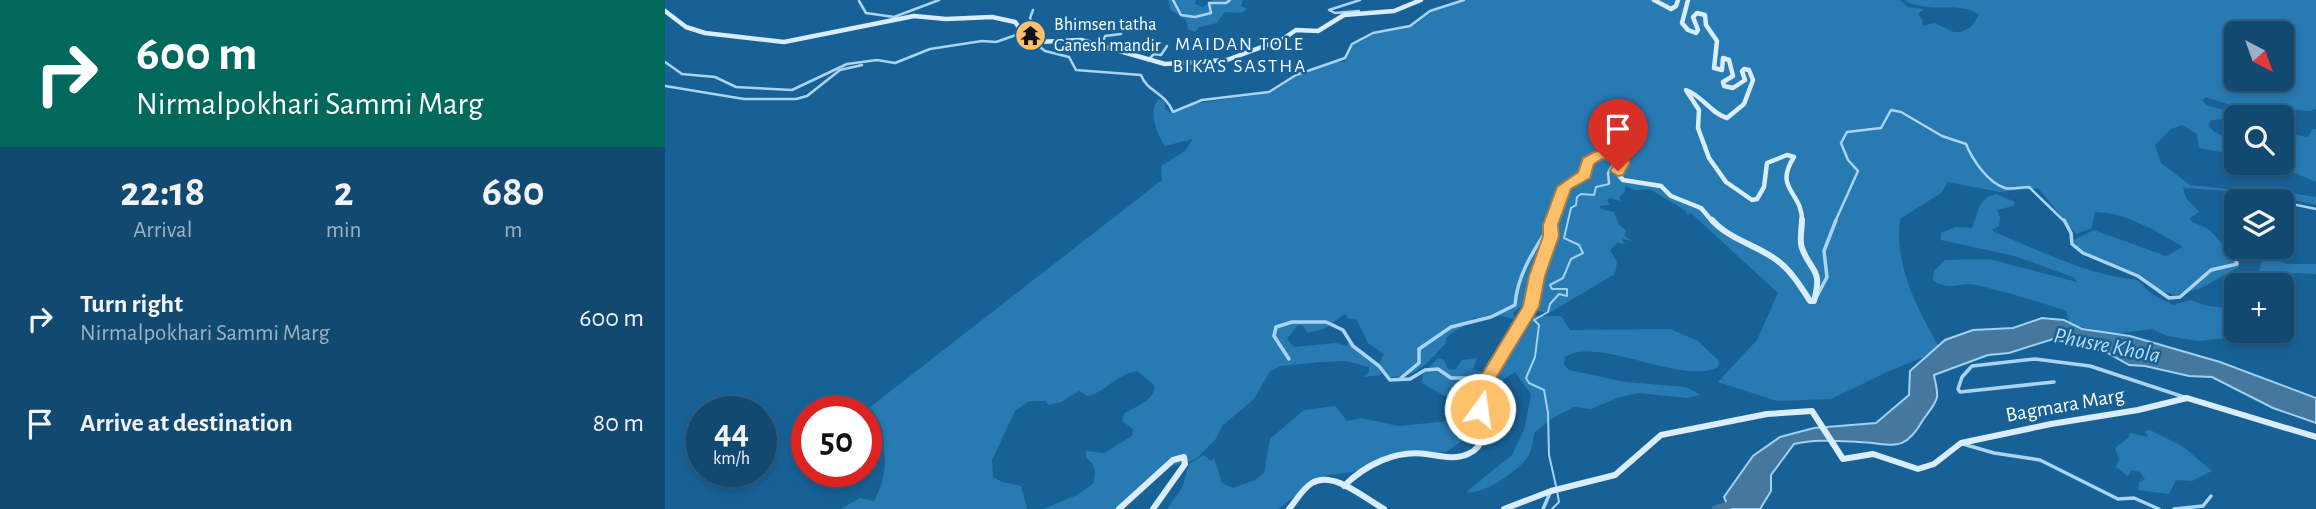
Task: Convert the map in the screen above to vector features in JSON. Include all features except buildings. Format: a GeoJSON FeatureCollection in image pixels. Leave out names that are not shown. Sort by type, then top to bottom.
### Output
{"type":"FeatureCollection","features":[{"type":"Feature","properties":{"kind":"main road"},"geometry":{"type":"LineString","coordinates":[[665,11],[692,29],[734,38],[774,42],[797,41],[866,24],[919,16],[1008,19],[1034,40],[1056,43],[1080,40],[1164,64],[1227,61],[1283,39],[1296,30],[1318,31],[1332,18],[1359,11],[1394,11],[1421,0]]}},
{"type":"Feature","properties":{"kind":"main road"},"geometry":{"type":"LineString","coordinates":[[1654,0],[1671,9],[1677,6],[1678,0]]}},
{"type":"Feature","properties":{"kind":"main road"},"geometry":{"type":"LineString","coordinates":[[1343,486],[1361,471],[1409,452],[1451,457],[1466,455],[1477,449],[1482,441],[1482,389],[1531,307],[1537,276],[1551,236],[1550,225],[1565,187],[1584,175],[1591,158],[1609,153],[1620,157],[1623,163],[1617,173],[1620,178],[1661,186],[1671,196],[1701,208],[1720,229],[1779,261],[1810,301],[1815,299],[1816,269],[1801,247],[1802,213],[1785,179],[1785,171],[1794,158],[1787,155],[1767,163],[1762,194],[1752,200],[1726,182],[1705,148],[1698,128],[1699,110],[1686,90],[1691,90],[1715,114],[1727,118],[1744,104],[1753,80],[1749,70],[1744,69],[1742,71],[1745,80],[1742,84],[1733,88],[1724,86],[1723,82],[1733,76],[1729,60],[1723,58],[1722,69],[1714,68],[1717,41],[1706,25],[1705,15],[1697,13],[1693,17],[1698,30],[1696,33],[1683,26],[1682,15],[1688,0]]}},
{"type":"Feature","properties":{"kind":"main road"},"geometry":{"type":"LineString","coordinates":[[2187,398],[2316,437]]}},
{"type":"Feature","properties":{"kind":"main road","name":"Bagmara Marg"},"geometry":{"type":"LineString","coordinates":[[1551,491],[1615,475],[1654,439],[1676,430],[1805,409],[1815,413],[1843,459],[1873,454],[1918,469],[1934,464],[1961,443],[2051,424],[2138,410],[2187,398]]}},
{"type":"Feature","properties":{"kind":"main road"},"geometry":{"type":"LineString","coordinates":[[1119,509],[1173,460],[1184,457],[1185,464],[1153,509]]}},
{"type":"Feature","properties":{"kind":"main road"},"geometry":{"type":"LineString","coordinates":[[1289,509],[1316,481],[1325,479],[1384,509]]}},
{"type":"Feature","properties":{"kind":"main road"},"geometry":{"type":"LineString","coordinates":[[1504,509],[1551,491]]}},
{"type":"Feature","properties":{"kind":"street"},"geometry":{"type":"LineString","coordinates":[[859,1],[866,13],[894,17],[939,0]]}},
{"type":"Feature","properties":{"kind":"street"},"geometry":{"type":"LineString","coordinates":[[1173,0],[1181,15],[1195,18],[1211,13],[1209,3],[1226,3],[1230,0]]}},
{"type":"Feature","properties":{"kind":"street"},"geometry":{"type":"LineString","coordinates":[[1359,11],[1335,13],[1329,10],[1360,0]]}},
{"type":"Feature","properties":{"kind":"street"},"geometry":{"type":"LineString","coordinates":[[665,62],[682,74],[715,76],[736,87],[780,90],[800,88],[847,64],[902,61],[930,49],[982,41],[996,42],[1016,35],[1026,36],[1049,54],[1069,57],[1076,70],[1141,75],[1144,83],[1168,100],[1173,112],[1178,112],[1202,100],[1269,92],[1296,75],[1345,58],[1352,44],[1373,33],[1410,26],[1430,11],[1464,0]]}},
{"type":"Feature","properties":{"kind":"street"},"geometry":{"type":"LineString","coordinates":[[1033,10],[1030,18],[1037,35],[1034,40]]}},
{"type":"Feature","properties":{"kind":"street"},"geometry":{"type":"LineString","coordinates":[[1102,46],[1105,36],[1121,34]]}},
{"type":"Feature","properties":{"kind":"street"},"geometry":{"type":"LineString","coordinates":[[1146,61],[1154,54],[1161,55],[1167,46]]}},
{"type":"Feature","properties":{"kind":"street"},"geometry":{"type":"LineString","coordinates":[[665,86],[744,99],[796,99],[807,96],[840,70],[881,62]]}},
{"type":"Feature","properties":{"kind":"street"},"geometry":{"type":"LineString","coordinates":[[1815,299],[1827,277],[1822,264],[1823,249],[1853,189],[1855,173],[1858,172],[1848,160],[1840,143],[1847,132],[1881,128],[1891,110],[1901,112],[1942,136],[1966,144],[1968,153],[1978,167],[2005,188],[2029,187],[2064,221],[2076,248],[2138,276],[2169,298],[2180,297],[2211,270],[2238,264],[2237,259]]}},
{"type":"Feature","properties":{"kind":"street"},"geometry":{"type":"LineString","coordinates":[[1609,153],[1615,162],[1608,173],[1609,183]]}},
{"type":"Feature","properties":{"kind":"street"},"geometry":{"type":"LineString","coordinates":[[2294,204],[2316,209]]}},
{"type":"Feature","properties":{"kind":"street"},"geometry":{"type":"LineString","coordinates":[[1401,378],[1419,363],[1419,349],[1437,340],[1451,327],[1500,317],[1515,305],[1516,288],[1530,256],[1550,225]]}},
{"type":"Feature","properties":{"kind":"street"},"geometry":{"type":"LineString","coordinates":[[1289,359],[1274,336],[1276,327],[1285,323],[1326,322],[1343,330],[1353,346],[1379,366],[1390,380],[1410,379],[1425,370],[1438,369],[1451,378],[1476,378],[1479,383],[1470,393],[1470,402],[1473,420],[1483,428]]}},
{"type":"Feature","properties":{"kind":"street"},"geometry":{"type":"LineString","coordinates":[[2054,382],[1960,393],[1958,389],[1962,377],[1972,366],[2035,359],[2106,370],[2187,398]]}},
{"type":"Feature","properties":{"kind":"street"},"geometry":{"type":"LineString","coordinates":[[1961,443],[1994,453],[2040,460],[2118,499],[2134,498],[2159,509]]}},
{"type":"Feature","properties":{"kind":"street"},"geometry":{"type":"LineString","coordinates":[[1543,509],[1551,491]]}},
{"type":"Feature","properties":{"kind":"street"},"geometry":{"type":"LineString","coordinates":[[2174,509],[2203,506],[2211,496]]}},
{"type":"Feature","properties":{"kind":"shaded area"},"geometry":{"type":"Polygon","coordinates":[[[1168,0],[1196,0],[1195,4],[1203,7],[1213,0],[1243,0],[1241,6],[1247,9],[1241,13],[1225,12],[1217,23],[1199,27],[1195,32],[1188,29],[1186,20],[1171,10],[1168,0]]]}},
{"type":"Feature","properties":{"kind":"shaded area"},"geometry":{"type":"Polygon","coordinates":[[[1466,0],[1900,0],[1908,7],[1924,9],[1918,14],[1923,20],[1922,26],[1934,23],[1954,32],[1961,32],[1971,27],[1979,15],[1963,8],[1923,7],[1904,0],[2316,0],[2316,109],[2294,112],[2294,105],[2230,105],[2206,97],[2202,100],[2207,105],[2224,110],[2224,119],[2212,120],[2208,124],[2213,131],[2224,136],[2224,153],[2199,148],[2197,134],[2182,125],[2171,129],[2155,145],[2161,163],[2190,185],[2228,189],[2183,188],[2186,198],[2199,212],[2190,218],[2191,221],[2214,235],[2224,247],[2224,259],[2233,259],[2239,267],[2201,288],[2176,295],[2160,291],[2143,276],[2085,253],[2077,248],[2074,240],[2094,230],[2166,256],[2183,247],[2152,229],[2118,215],[2095,212],[2092,228],[2076,234],[2038,188],[2000,192],[1948,182],[1941,193],[1900,219],[1899,237],[1904,271],[1910,288],[1941,350],[1831,399],[1777,401],[1718,382],[1757,340],[1778,293],[1691,213],[1688,215],[1685,210],[1649,189],[1634,190],[1626,186],[1620,201],[1610,198],[1607,200],[1610,205],[1599,206],[1614,212],[1619,225],[1626,230],[1625,236],[1632,241],[1622,239],[1625,244],[1617,243],[1610,250],[1617,262],[1615,274],[1549,313],[1534,310],[1531,298],[1513,313],[1515,319],[1500,316],[1484,320],[1474,317],[1446,338],[1446,343],[1422,367],[1399,377],[1390,377],[1379,365],[1384,354],[1368,343],[1357,320],[1347,318],[1346,314],[1325,328],[1308,333],[1302,325],[1297,326],[1287,339],[1294,347],[1336,343],[1347,346],[1348,341],[1378,367],[1382,375],[1363,377],[1369,372],[1369,367],[1346,361],[1281,366],[1270,371],[1254,399],[1223,425],[1215,440],[1197,458],[1165,467],[1115,509],[1043,509],[1077,495],[1093,484],[1094,469],[1086,458],[1086,451],[1104,453],[1132,436],[1133,429],[1122,421],[1124,414],[1148,399],[1154,391],[1154,385],[1137,371],[1088,396],[1079,391],[1061,402],[1049,405],[1046,401],[1029,401],[1015,411],[992,460],[993,477],[1021,486],[1027,509],[841,509],[860,498],[874,501],[882,487],[885,454],[882,443],[882,398],[1162,180],[1161,166],[1185,151],[1193,139],[1165,146],[1159,135],[1154,110],[1159,99],[1165,101],[1165,109],[1173,114],[1198,103],[1269,93],[1297,76],[1335,62],[1345,62],[1348,51],[1355,43],[1373,34],[1411,27],[1432,12],[1466,0]]]}},
{"type":"Feature","properties":{"kind":"shaded area"},"geometry":{"type":"Polygon","coordinates":[[[2313,129],[2316,129],[2316,182],[2295,173],[2294,133],[2308,137],[2313,129]]]}},
{"type":"Feature","properties":{"kind":"shaded area"},"geometry":{"type":"Polygon","coordinates":[[[2253,187],[2266,189],[2228,189],[2253,187]]]}},
{"type":"Feature","properties":{"kind":"shaded area"},"geometry":{"type":"Polygon","coordinates":[[[1996,194],[2015,202],[2013,206],[1997,210],[2000,217],[1999,226],[1992,230],[1994,232],[2082,268],[2137,280],[2153,295],[2173,305],[2191,300],[2207,306],[2224,307],[2224,338],[2198,341],[2167,336],[2152,329],[2113,334],[2070,324],[2066,311],[2044,304],[1976,285],[1946,286],[1933,281],[1934,271],[1945,260],[1989,259],[2077,282],[2073,277],[2015,256],[1941,240],[1941,233],[1955,227],[1972,228],[1979,207],[1996,194]]]}},
{"type":"Feature","properties":{"kind":"shaded area"},"geometry":{"type":"Polygon","coordinates":[[[2294,194],[2316,197],[2316,205],[2294,200],[2294,194]]]}},
{"type":"Feature","properties":{"kind":"shaded area"},"geometry":{"type":"Polygon","coordinates":[[[2262,259],[2279,259],[2286,264],[2316,264],[2316,274],[2259,273],[2262,259]]]}},
{"type":"Feature","properties":{"kind":"shaded area"},"geometry":{"type":"Polygon","coordinates":[[[1523,316],[1561,316],[1570,330],[1670,329],[1698,341],[1719,361],[1718,367],[1703,371],[1684,370],[1597,352],[1579,352],[1565,357],[1564,364],[1569,370],[1625,382],[1686,387],[1701,395],[1687,398],[1638,393],[1591,409],[1574,407],[1553,418],[1534,433],[1529,455],[1518,468],[1481,490],[1466,492],[1512,455],[1525,427],[1531,394],[1515,372],[1503,380],[1490,396],[1473,420],[1473,427],[1465,439],[1446,452],[1393,454],[1353,472],[1329,475],[1313,482],[1278,509],[1167,509],[1182,488],[1189,464],[1204,455],[1211,461],[1214,458],[1222,483],[1233,488],[1255,480],[1264,473],[1270,439],[1304,410],[1335,406],[1347,421],[1361,418],[1398,426],[1460,420],[1463,414],[1448,398],[1422,383],[1423,374],[1438,358],[1444,360],[1448,369],[1455,370],[1462,360],[1477,358],[1473,369],[1486,373],[1488,361],[1512,335],[1523,316]]]}},
{"type":"Feature","properties":{"kind":"shaded area"},"geometry":{"type":"Polygon","coordinates":[[[2150,430],[2182,446],[2212,471],[2192,481],[2176,480],[2169,494],[2138,490],[2139,483],[2145,479],[2140,472],[2132,470],[2128,476],[2116,467],[2119,459],[2115,448],[2129,437],[2130,433],[2148,437],[2145,431],[2150,430]]]}},
{"type":"Feature","properties":{"kind":"water"},"geometry":{"type":"Polygon","coordinates":[[[2042,318],[2064,320],[2082,329],[2130,336],[2220,362],[2316,398],[2316,423],[2273,408],[2212,377],[2189,376],[2129,365],[2104,351],[2053,339],[2009,353],[1988,355],[1934,375],[1937,395],[1935,403],[1916,431],[1903,443],[1888,445],[1810,441],[1794,444],[1771,475],[1771,491],[1760,509],[1729,509],[1724,497],[1753,456],[1780,437],[1814,428],[1876,423],[1909,395],[1910,371],[1945,340],[1973,330],[2013,328],[2042,318]]]}},
{"type":"Feature","properties":{"kind":"waterway"},"geometry":{"type":"LineString","coordinates":[[1556,486],[1549,455],[1548,413],[1544,390],[1529,383],[1526,378],[1535,357],[1539,325],[1534,320],[1548,312],[1550,304],[1559,294],[1567,296],[1567,289],[1552,289],[1550,285],[1563,278],[1571,259],[1583,253],[1579,245],[1564,238],[1571,208],[1576,205],[1577,197],[1581,194],[1594,195],[1596,187],[1609,184]]}},
{"type":"Feature","properties":{"kind":"waterway"},"geometry":{"type":"LineString","coordinates":[[1552,509],[1559,502],[1557,491]]}},
{"type":"Feature","properties":{"kind":"waterway","name":"Phusre Khola"},"geometry":{"type":"LineString","coordinates":[[1716,509],[1728,506],[1733,501]]}},
{"type":"Feature","properties":{"kind":"place","name":"Bhimsen tatha Ganesh mandir"},"geometry":{"type":"Point","coordinates":[1031,35]}},
{"type":"Feature","properties":{"kind":"district","name":"MAIDAN TOLE BIKAS SASTHA"},"geometry":{"type":"Point","coordinates":[1240,55]}},
{"type":"Feature","properties":{"kind":"route"},"geometry":{"type":"LineString","coordinates":[[1480,409],[1482,389],[1531,307],[1559,197],[1570,182],[1584,175],[1591,158],[1615,154],[1623,161],[1618,171]]}}]}
